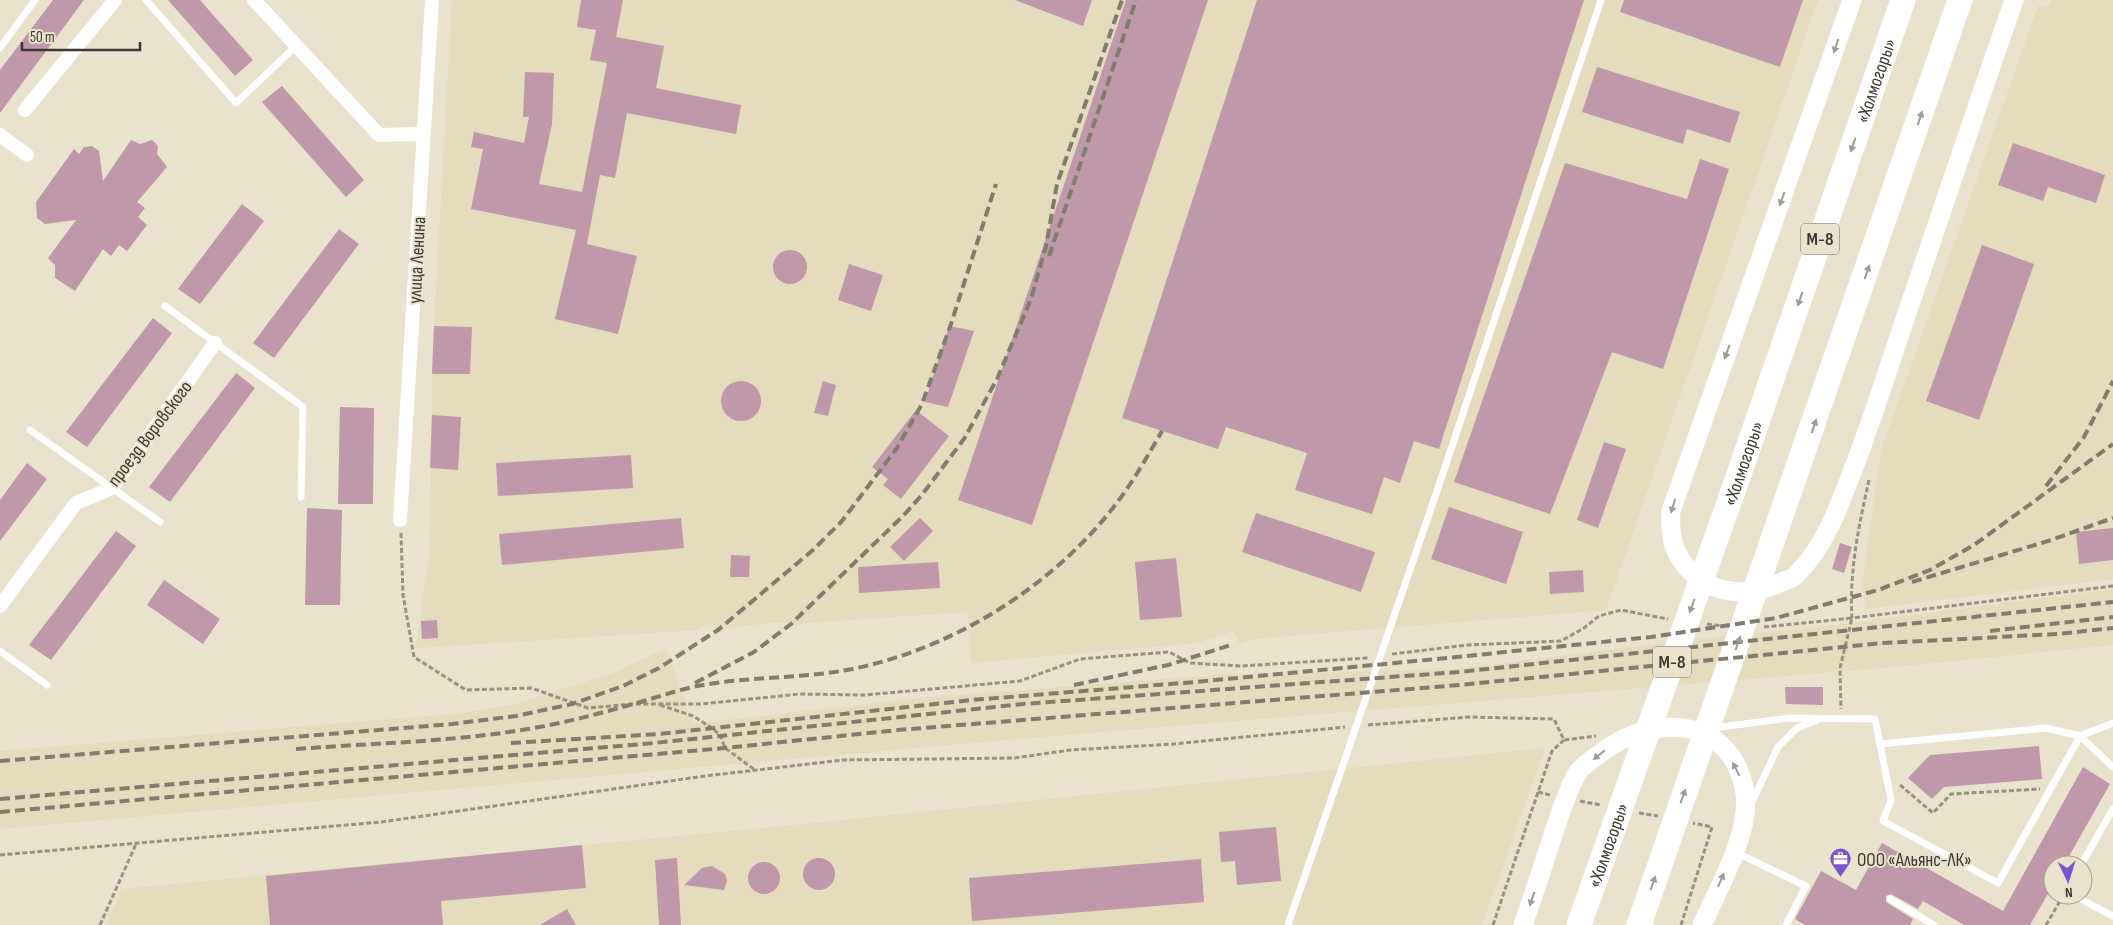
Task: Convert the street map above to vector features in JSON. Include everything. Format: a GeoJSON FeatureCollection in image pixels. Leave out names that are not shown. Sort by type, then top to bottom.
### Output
{"type":"FeatureCollection","features":[{"type":"Feature","properties":{"kind":"highway","name":"«Холмогоры»"},"geometry":{"type":"LineString","coordinates":[[1579,925],[1738,477],[1903,0]]}},
{"type":"Feature","properties":{"kind":"highway"},"geometry":{"type":"LineString","coordinates":[[1639,925],[1798,472],[1960,0]]}},
{"type":"Feature","properties":{"kind":"street"},"geometry":{"type":"LineString","coordinates":[[25,110],[114,0]]}},
{"type":"Feature","properties":{"kind":"street","name":"улица Ленина"},"geometry":{"type":"LineString","coordinates":[[400,520],[432,0]]}},
{"type":"Feature","properties":{"kind":"street"},"geometry":{"type":"LineString","coordinates":[[1852,0],[1671,512],[1670,530],[1674,550],[1684,566],[1700,579],[1722,590],[1743,592],[1766,590],[1794,577],[1819,548],[1838,509],[1869,428],[2014,0]]}},
{"type":"Feature","properties":{"kind":"street"},"geometry":{"type":"LineString","coordinates":[[259,2],[296,46],[379,135],[423,134]]}},
{"type":"Feature","properties":{"kind":"street"},"geometry":{"type":"LineString","coordinates":[[0,135],[27,155]]}},
{"type":"Feature","properties":{"kind":"street","name":"проезд Воровского"},"geometry":{"type":"LineString","coordinates":[[0,606],[76,503],[112,488],[215,343]]}},
{"type":"Feature","properties":{"kind":"street"},"geometry":{"type":"LineString","coordinates":[[1523,925],[1564,804],[1579,771],[1615,742],[1642,730],[1679,726],[1698,730],[1724,749],[1738,770],[1745,793],[1745,816],[1734,851],[1702,925]]}},
{"type":"Feature","properties":{"kind":"lane"},"geometry":{"type":"LineString","coordinates":[[0,48],[35,0]]}},
{"type":"Feature","properties":{"kind":"lane"},"geometry":{"type":"LineString","coordinates":[[146,0],[236,103],[296,46]]}},
{"type":"Feature","properties":{"kind":"lane"},"geometry":{"type":"LineString","coordinates":[[1288,925],[1436,494],[1601,0]]}},
{"type":"Feature","properties":{"kind":"lane"},"geometry":{"type":"LineString","coordinates":[[165,306],[303,407],[301,497]]}},
{"type":"Feature","properties":{"kind":"lane"},"geometry":{"type":"LineString","coordinates":[[30,430],[160,522]]}},
{"type":"Feature","properties":{"kind":"lane"},"geometry":{"type":"LineString","coordinates":[[0,652],[47,685]]}},
{"type":"Feature","properties":{"kind":"lane"},"geometry":{"type":"LineString","coordinates":[[1698,730],[1789,718],[1875,719],[1891,800],[1883,821],[1998,883],[2080,736],[2113,723]]}},
{"type":"Feature","properties":{"kind":"lane"},"geometry":{"type":"LineString","coordinates":[[1745,816],[1778,747],[1797,728],[1820,719]]}},
{"type":"Feature","properties":{"kind":"lane"},"geometry":{"type":"LineString","coordinates":[[1880,744],[2046,728],[2080,736],[2113,767]]}},
{"type":"Feature","properties":{"kind":"lane"},"geometry":{"type":"LineString","coordinates":[[2086,855],[2113,809]]}},
{"type":"Feature","properties":{"kind":"lane"},"geometry":{"type":"LineString","coordinates":[[1734,851],[1806,886],[1786,925]]}},
{"type":"Feature","properties":{"kind":"lane"},"geometry":{"type":"LineString","coordinates":[[1890,899],[1934,925]]}},
{"type":"Feature","properties":{"kind":"lane"},"geometry":{"type":"LineString","coordinates":[[2092,905],[2113,916]]}},
{"type":"Feature","properties":{"kind":"path"},"geometry":{"type":"LineString","coordinates":[[1841,719],[1840,668],[1852,618],[1851,598],[1856,539],[1870,474]]}},
{"type":"Feature","properties":{"kind":"path"},"geometry":{"type":"LineString","coordinates":[[400,520],[403,595],[414,657],[466,690],[531,688],[588,708],[655,704],[702,704],[799,694],[864,695],[1020,681],[1080,659],[1169,652],[1190,663],[1241,666],[1370,657]]}},
{"type":"Feature","properties":{"kind":"path"},"geometry":{"type":"LineString","coordinates":[[1758,627],[1852,618],[2113,586]]}},
{"type":"Feature","properties":{"kind":"path"},"geometry":{"type":"LineString","coordinates":[[1390,654],[1468,645],[1561,641],[1584,628],[1599,616],[1622,610],[1673,620]]}},
{"type":"Feature","properties":{"kind":"path"},"geometry":{"type":"LineString","coordinates":[[1699,623],[1725,627]]}},
{"type":"Feature","properties":{"kind":"path"},"geometry":{"type":"LineString","coordinates":[[655,704],[693,716],[712,728],[720,735],[726,748],[756,770]]}},
{"type":"Feature","properties":{"kind":"path"},"geometry":{"type":"LineString","coordinates":[[1360,725],[1469,716],[1554,719],[1564,740]]}},
{"type":"Feature","properties":{"kind":"path"},"geometry":{"type":"LineString","coordinates":[[0,855],[381,822],[756,770],[842,760],[1015,758],[1070,750],[1174,744],[1350,726]]}},
{"type":"Feature","properties":{"kind":"path"},"geometry":{"type":"LineString","coordinates":[[1493,925],[1552,751],[1564,740],[1604,735]]}},
{"type":"Feature","properties":{"kind":"path"},"geometry":{"type":"LineString","coordinates":[[1886,773],[1934,813],[1951,794],[2051,788]]}},
{"type":"Feature","properties":{"kind":"path"},"geometry":{"type":"LineString","coordinates":[[100,925],[136,844]]}},
{"type":"Feature","properties":{"kind":"path"},"geometry":{"type":"LineString","coordinates":[[2046,925],[2057,905]]}},
{"type":"Feature","properties":{"kind":"shaded area"},"geometry":{"type":"Polygon","coordinates":[[[452,0],[1818,0],[1606,610],[1253,639],[1240,644],[1233,631],[1197,643],[971,663],[967,612],[796,625],[779,622],[726,628],[721,633],[709,623],[699,630],[416,648],[430,547],[433,346],[452,0]]]}},
{"type":"Feature","properties":{"kind":"shaded area"},"geometry":{"type":"Polygon","coordinates":[[[2051,0],[2113,0],[2113,579],[1866,609],[1862,583],[1882,448],[2038,6],[2048,8],[2051,0]]]}},
{"type":"Feature","properties":{"kind":"shaded area"},"geometry":{"type":"Polygon","coordinates":[[[2113,589],[2113,645],[1883,668],[1028,738],[0,829],[0,751],[454,714],[512,705],[616,672],[666,648],[692,724],[931,697],[1215,675],[1459,669],[1652,644],[1852,623],[2113,589]]]}},
{"type":"Feature","properties":{"kind":"shaded area"},"geometry":{"type":"Polygon","coordinates":[[[1545,748],[1482,925],[107,925],[121,889],[805,824],[1545,748]]]}},
{"type":"Feature","properties":{"kind":"building"},"geometry":{"type":"Polygon","coordinates":[[[53,0],[84,0],[0,113],[0,70],[53,0]]]}},
{"type":"Feature","properties":{"kind":"building"},"geometry":{"type":"Polygon","coordinates":[[[168,0],[200,0],[253,60],[235,76],[168,0]]]}},
{"type":"Feature","properties":{"kind":"building"},"geometry":{"type":"Polygon","coordinates":[[[581,0],[623,0],[616,37],[664,46],[656,88],[741,105],[736,134],[627,113],[615,178],[600,175],[587,244],[637,256],[618,334],[555,319],[576,230],[471,209],[483,149],[471,147],[474,132],[524,143],[529,117],[523,117],[525,72],[554,73],[552,124],[539,184],[582,192],[607,63],[590,60],[596,30],[577,27],[581,0]]]}},
{"type":"Feature","properties":{"kind":"building"},"geometry":{"type":"Polygon","coordinates":[[[1015,0],[1092,0],[1083,26],[1015,0]]]}},
{"type":"Feature","properties":{"kind":"building"},"geometry":{"type":"Polygon","coordinates":[[[1126,0],[1208,0],[1032,525],[958,500],[1126,0]]]}},
{"type":"Feature","properties":{"kind":"building"},"geometry":{"type":"Polygon","coordinates":[[[1257,0],[1584,0],[1439,449],[1414,441],[1400,483],[1384,477],[1372,514],[1295,490],[1307,453],[1226,427],[1218,449],[1122,418],[1257,0]]]}},
{"type":"Feature","properties":{"kind":"building"},"geometry":{"type":"Polygon","coordinates":[[[1624,0],[1803,0],[1780,67],[1620,12],[1624,0]]]}},
{"type":"Feature","properties":{"kind":"building"},"geometry":{"type":"Polygon","coordinates":[[[1597,67],[1740,112],[1730,143],[1687,129],[1683,144],[1582,112],[1597,67]]]}},
{"type":"Feature","properties":{"kind":"building"},"geometry":{"type":"Polygon","coordinates":[[[282,86],[364,180],[346,197],[262,102],[282,86]]]}},
{"type":"Feature","properties":{"kind":"building"},"geometry":{"type":"Polygon","coordinates":[[[131,140],[140,144],[152,140],[158,146],[157,154],[167,167],[137,202],[145,208],[138,217],[147,225],[127,251],[119,245],[111,256],[103,249],[75,291],[55,278],[55,265],[48,258],[76,220],[45,224],[37,218],[36,202],[74,149],[79,154],[84,147],[92,146],[99,151],[103,181],[131,140]]]}},
{"type":"Feature","properties":{"kind":"building"},"geometry":{"type":"Polygon","coordinates":[[[2013,143],[2105,175],[2096,203],[2048,187],[2043,201],[1998,185],[2013,143]]]}},
{"type":"Feature","properties":{"kind":"building"},"geometry":{"type":"Polygon","coordinates":[[[1700,159],[1729,169],[1663,369],[1612,352],[1550,514],[1454,482],[1565,163],[1687,199],[1700,159]]]}},
{"type":"Feature","properties":{"kind":"building"},"geometry":{"type":"Polygon","coordinates":[[[242,204],[264,221],[200,304],[178,289],[242,204]]]}},
{"type":"Feature","properties":{"kind":"building"},"geometry":{"type":"Polygon","coordinates":[[[339,229],[359,244],[274,358],[253,343],[339,229]]]}},
{"type":"Feature","properties":{"kind":"building"},"geometry":{"type":"Polygon","coordinates":[[[1982,245],[2034,264],[1979,420],[1926,401],[1982,245]]]}},
{"type":"Feature","properties":{"kind":"building"},"geometry":{"type":"Polygon","coordinates":[[[790,250],[797,251],[802,255],[806,260],[806,274],[802,279],[797,283],[790,284],[783,283],[778,279],[774,274],[773,267],[774,260],[778,255],[783,251],[790,250]]]}},
{"type":"Feature","properties":{"kind":"building"},"geometry":{"type":"Polygon","coordinates":[[[849,264],[883,275],[871,311],[838,300],[849,264]]]}},
{"type":"Feature","properties":{"kind":"building"},"geometry":{"type":"Polygon","coordinates":[[[153,318],[172,333],[87,447],[66,432],[153,318]]]}},
{"type":"Feature","properties":{"kind":"building"},"geometry":{"type":"Polygon","coordinates":[[[434,326],[472,327],[470,374],[432,374],[434,326]]]}},
{"type":"Feature","properties":{"kind":"building"},"geometry":{"type":"Polygon","coordinates":[[[949,326],[974,331],[948,407],[925,402],[949,326]]]}},
{"type":"Feature","properties":{"kind":"building"},"geometry":{"type":"Polygon","coordinates":[[[236,373],[255,388],[170,502],[149,487],[236,373]]]}},
{"type":"Feature","properties":{"kind":"building"},"geometry":{"type":"Polygon","coordinates":[[[741,381],[755,387],[761,401],[755,415],[741,421],[727,415],[721,401],[727,387],[741,381]]]}},
{"type":"Feature","properties":{"kind":"building"},"geometry":{"type":"Polygon","coordinates":[[[823,381],[836,385],[828,416],[814,413],[823,381]]]}},
{"type":"Feature","properties":{"kind":"building"},"geometry":{"type":"Polygon","coordinates":[[[340,407],[374,408],[373,504],[338,504],[340,407]]]}},
{"type":"Feature","properties":{"kind":"building"},"geometry":{"type":"Polygon","coordinates":[[[916,410],[949,436],[901,499],[883,485],[888,479],[872,467],[916,410]]]}},
{"type":"Feature","properties":{"kind":"building"},"geometry":{"type":"Polygon","coordinates":[[[432,415],[461,417],[458,470],[430,468],[432,415]]]}},
{"type":"Feature","properties":{"kind":"building"},"geometry":{"type":"Polygon","coordinates":[[[1604,442],[1626,449],[1598,528],[1577,520],[1604,442]]]}},
{"type":"Feature","properties":{"kind":"building"},"geometry":{"type":"Polygon","coordinates":[[[631,455],[633,488],[498,496],[496,463],[631,455]]]}},
{"type":"Feature","properties":{"kind":"building"},"geometry":{"type":"Polygon","coordinates":[[[27,463],[47,479],[0,541],[0,500],[27,463]]]}},
{"type":"Feature","properties":{"kind":"building"},"geometry":{"type":"Polygon","coordinates":[[[1449,507],[1523,532],[1506,584],[1431,559],[1449,507]]]}},
{"type":"Feature","properties":{"kind":"building"},"geometry":{"type":"Polygon","coordinates":[[[307,508],[342,510],[340,605],[305,605],[307,508]]]}},
{"type":"Feature","properties":{"kind":"building"},"geometry":{"type":"Polygon","coordinates":[[[1256,513],[1375,552],[1361,592],[1242,552],[1256,513]]]}},
{"type":"Feature","properties":{"kind":"building"},"geometry":{"type":"Polygon","coordinates":[[[681,518],[684,548],[502,565],[499,534],[681,518]]]}},
{"type":"Feature","properties":{"kind":"building"},"geometry":{"type":"Polygon","coordinates":[[[920,518],[933,531],[904,561],[890,547],[920,518]]]}},
{"type":"Feature","properties":{"kind":"building"},"geometry":{"type":"Polygon","coordinates":[[[2113,528],[2113,560],[2079,564],[2076,532],[2113,528]]]}},
{"type":"Feature","properties":{"kind":"building"},"geometry":{"type":"Polygon","coordinates":[[[116,531],[136,546],[51,660],[29,645],[116,531]]]}},
{"type":"Feature","properties":{"kind":"building"},"geometry":{"type":"Polygon","coordinates":[[[1840,543],[1852,547],[1844,573],[1832,569],[1840,543]]]}},
{"type":"Feature","properties":{"kind":"building"},"geometry":{"type":"Polygon","coordinates":[[[731,555],[750,556],[749,577],[730,577],[731,555]]]}},
{"type":"Feature","properties":{"kind":"building"},"geometry":{"type":"Polygon","coordinates":[[[1176,558],[1182,617],[1140,620],[1135,562],[1176,558]]]}},
{"type":"Feature","properties":{"kind":"building"},"geometry":{"type":"Polygon","coordinates":[[[938,562],[940,588],[859,593],[858,567],[938,562]]]}},
{"type":"Feature","properties":{"kind":"building"},"geometry":{"type":"Polygon","coordinates":[[[1583,570],[1584,592],[1550,594],[1549,572],[1583,570]]]}},
{"type":"Feature","properties":{"kind":"building"},"geometry":{"type":"Polygon","coordinates":[[[164,580],[220,619],[203,644],[147,605],[164,580]]]}},
{"type":"Feature","properties":{"kind":"building"},"geometry":{"type":"Polygon","coordinates":[[[437,620],[438,638],[422,639],[421,621],[437,620]]]}},
{"type":"Feature","properties":{"kind":"building"},"geometry":{"type":"Polygon","coordinates":[[[1785,687],[1823,687],[1823,705],[1786,704],[1785,687]]]}},
{"type":"Feature","properties":{"kind":"building"},"geometry":{"type":"Polygon","coordinates":[[[2039,746],[2042,779],[1944,787],[1932,799],[1908,778],[1930,755],[2039,746]]]}},
{"type":"Feature","properties":{"kind":"building"},"geometry":{"type":"Polygon","coordinates":[[[2083,767],[2110,784],[2070,855],[2043,855],[2043,902],[2030,925],[1964,925],[1923,901],[1918,909],[1891,894],[1886,896],[1886,902],[1913,919],[1910,925],[1805,925],[1795,919],[1821,871],[1856,890],[1882,843],[2003,911],[2083,767]]]}},
{"type":"Feature","properties":{"kind":"building"},"geometry":{"type":"Polygon","coordinates":[[[1276,827],[1281,881],[1237,885],[1235,861],[1221,862],[1219,832],[1276,827]]]}},
{"type":"Feature","properties":{"kind":"building"},"geometry":{"type":"Polygon","coordinates":[[[582,845],[586,888],[441,901],[443,925],[270,925],[266,876],[582,845]]]}},
{"type":"Feature","properties":{"kind":"building"},"geometry":{"type":"Polygon","coordinates":[[[677,858],[681,925],[659,925],[655,860],[677,858]]]}},
{"type":"Feature","properties":{"kind":"building"},"geometry":{"type":"Polygon","coordinates":[[[819,858],[825,859],[830,863],[834,868],[834,880],[830,885],[825,889],[819,890],[813,889],[808,885],[804,880],[803,874],[804,868],[808,863],[813,859],[819,858]]]}},
{"type":"Feature","properties":{"kind":"building"},"geometry":{"type":"Polygon","coordinates":[[[1201,859],[1204,902],[972,921],[969,878],[1201,859]]]}},
{"type":"Feature","properties":{"kind":"building"},"geometry":{"type":"Polygon","coordinates":[[[764,862],[776,866],[780,878],[776,890],[764,894],[752,890],[748,878],[752,866],[764,862]]]}},
{"type":"Feature","properties":{"kind":"building"},"geometry":{"type":"Polygon","coordinates":[[[712,866],[725,874],[727,881],[724,890],[684,885],[702,868],[712,866]]]}},
{"type":"Feature","properties":{"kind":"building"},"geometry":{"type":"Polygon","coordinates":[[[567,909],[576,925],[540,925],[567,909]]]}},
{"type":"Feature","properties":{"kind":"railway"},"geometry":{"type":"LineString","coordinates":[[695,683],[754,652],[791,624],[903,516],[921,496],[964,439],[997,379],[1031,299],[1046,246],[1057,184],[1122,0]]}},
{"type":"Feature","properties":{"kind":"railway"},"geometry":{"type":"LineString","coordinates":[[1049,256],[1136,0]]}},
{"type":"Feature","properties":{"kind":"railway"},"geometry":{"type":"LineString","coordinates":[[0,761],[452,724],[516,716],[572,704],[623,686],[659,668],[718,630],[813,550],[842,521],[897,448],[922,404],[951,324],[996,184]]}},
{"type":"Feature","properties":{"kind":"railway"},"geometry":{"type":"LineString","coordinates":[[2046,486],[2084,437],[2113,381]]}},
{"type":"Feature","properties":{"kind":"railway"},"geometry":{"type":"LineString","coordinates":[[296,749],[441,739],[528,729],[594,715],[694,687],[741,680],[838,672],[893,658],[929,646],[963,630],[996,611],[1028,590],[1057,566],[1084,541],[1117,503],[1162,431]]}},
{"type":"Feature","properties":{"kind":"railway"},"geometry":{"type":"LineString","coordinates":[[511,743],[659,734],[972,700],[1195,682],[1447,658],[1651,637],[1776,618],[1878,590],[1930,570],[1974,545],[2113,444]]}},
{"type":"Feature","properties":{"kind":"railway"},"geometry":{"type":"LineString","coordinates":[[1912,582],[2048,541],[2113,518]]}},
{"type":"Feature","properties":{"kind":"railway"},"geometry":{"type":"LineString","coordinates":[[0,799],[654,743],[1023,704],[1459,672],[2113,602]]}},
{"type":"Feature","properties":{"kind":"railway"},"geometry":{"type":"LineString","coordinates":[[1990,631],[2113,617]]}},
{"type":"Feature","properties":{"kind":"railway"},"geometry":{"type":"LineString","coordinates":[[0,812],[725,748],[898,730],[1460,685],[1883,643],[2058,634],[2113,628]]}},
{"type":"Feature","properties":{"kind":"railway"},"geometry":{"type":"LineString","coordinates":[[1074,685],[1168,665],[1231,645]]}},
{"type":"Feature","properties":{"kind":"place","name":"ООО «Альянс-ЛК»"},"geometry":{"type":"Point","coordinates":[1841,878]}}]}
